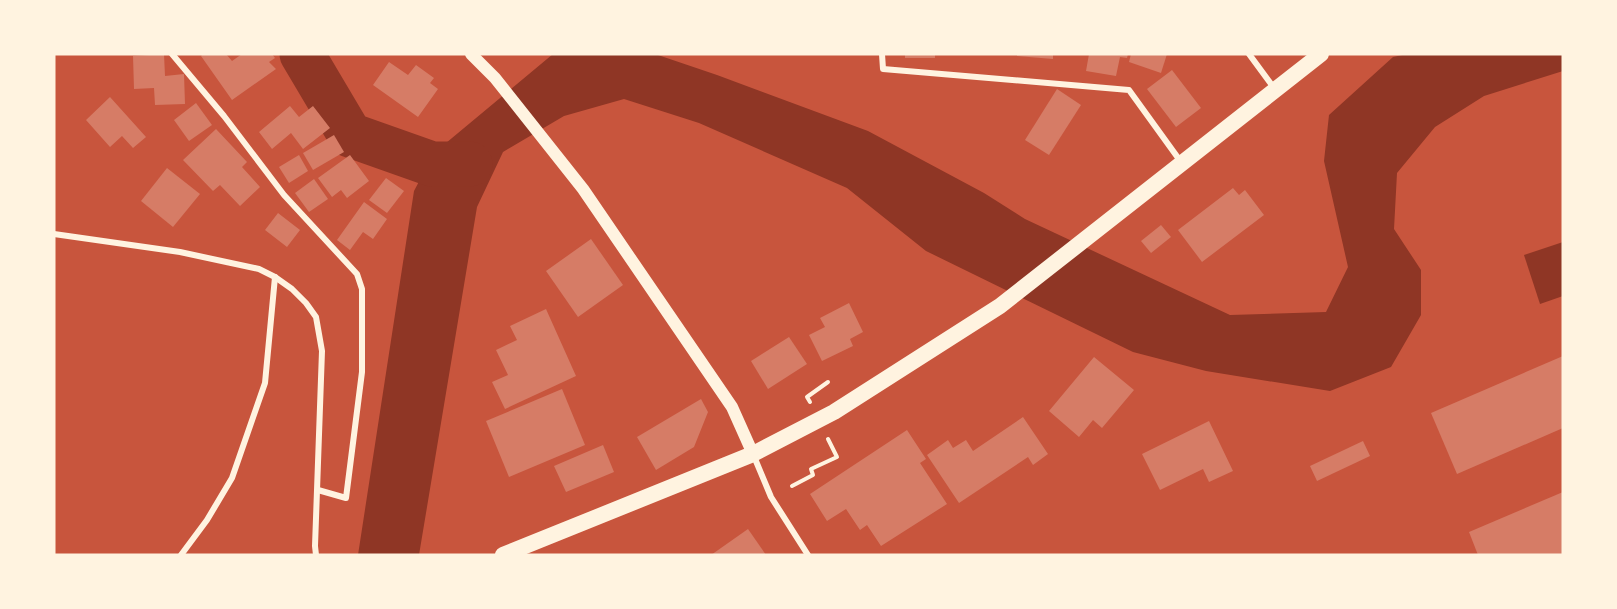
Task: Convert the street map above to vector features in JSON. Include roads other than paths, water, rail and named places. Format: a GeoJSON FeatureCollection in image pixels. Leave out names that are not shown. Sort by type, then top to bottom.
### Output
{"type":"FeatureCollection","features":[{"type":"Feature","properties":{"kind":"highway"},"geometry":{"type":"LineString","coordinates":[[503,555],[753,454],[834,412],[1000,306],[1321,54]]}},
{"type":"Feature","properties":{"kind":"main road"},"geometry":{"type":"LineString","coordinates":[[471,54],[495,78],[583,189],[732,407],[753,454]]}},
{"type":"Feature","properties":{"kind":"street"},"geometry":{"type":"LineString","coordinates":[[172,54],[224,116],[284,195],[357,274],[362,289],[362,372],[346,498],[318,490]]}},
{"type":"Feature","properties":{"kind":"street"},"geometry":{"type":"LineString","coordinates":[[882,54],[883,69],[1129,90],[1181,162]]}},
{"type":"Feature","properties":{"kind":"street"},"geometry":{"type":"LineString","coordinates":[[1249,54],[1275,89]]}},
{"type":"Feature","properties":{"kind":"street"},"geometry":{"type":"LineString","coordinates":[[54,234],[180,252],[259,269],[276,277],[306,303],[316,317],[322,351],[316,555]]}},
{"type":"Feature","properties":{"kind":"street"},"geometry":{"type":"LineString","coordinates":[[181,555],[207,520],[232,478],[265,383],[276,277]]}},
{"type":"Feature","properties":{"kind":"street"},"geometry":{"type":"LineString","coordinates":[[753,454],[771,497],[808,555]]}},
{"type":"Feature","properties":{"kind":"waterway"},"geometry":{"type":"LineString","coordinates":[[302,54],[350,135],[432,164],[470,164]]}}]}
